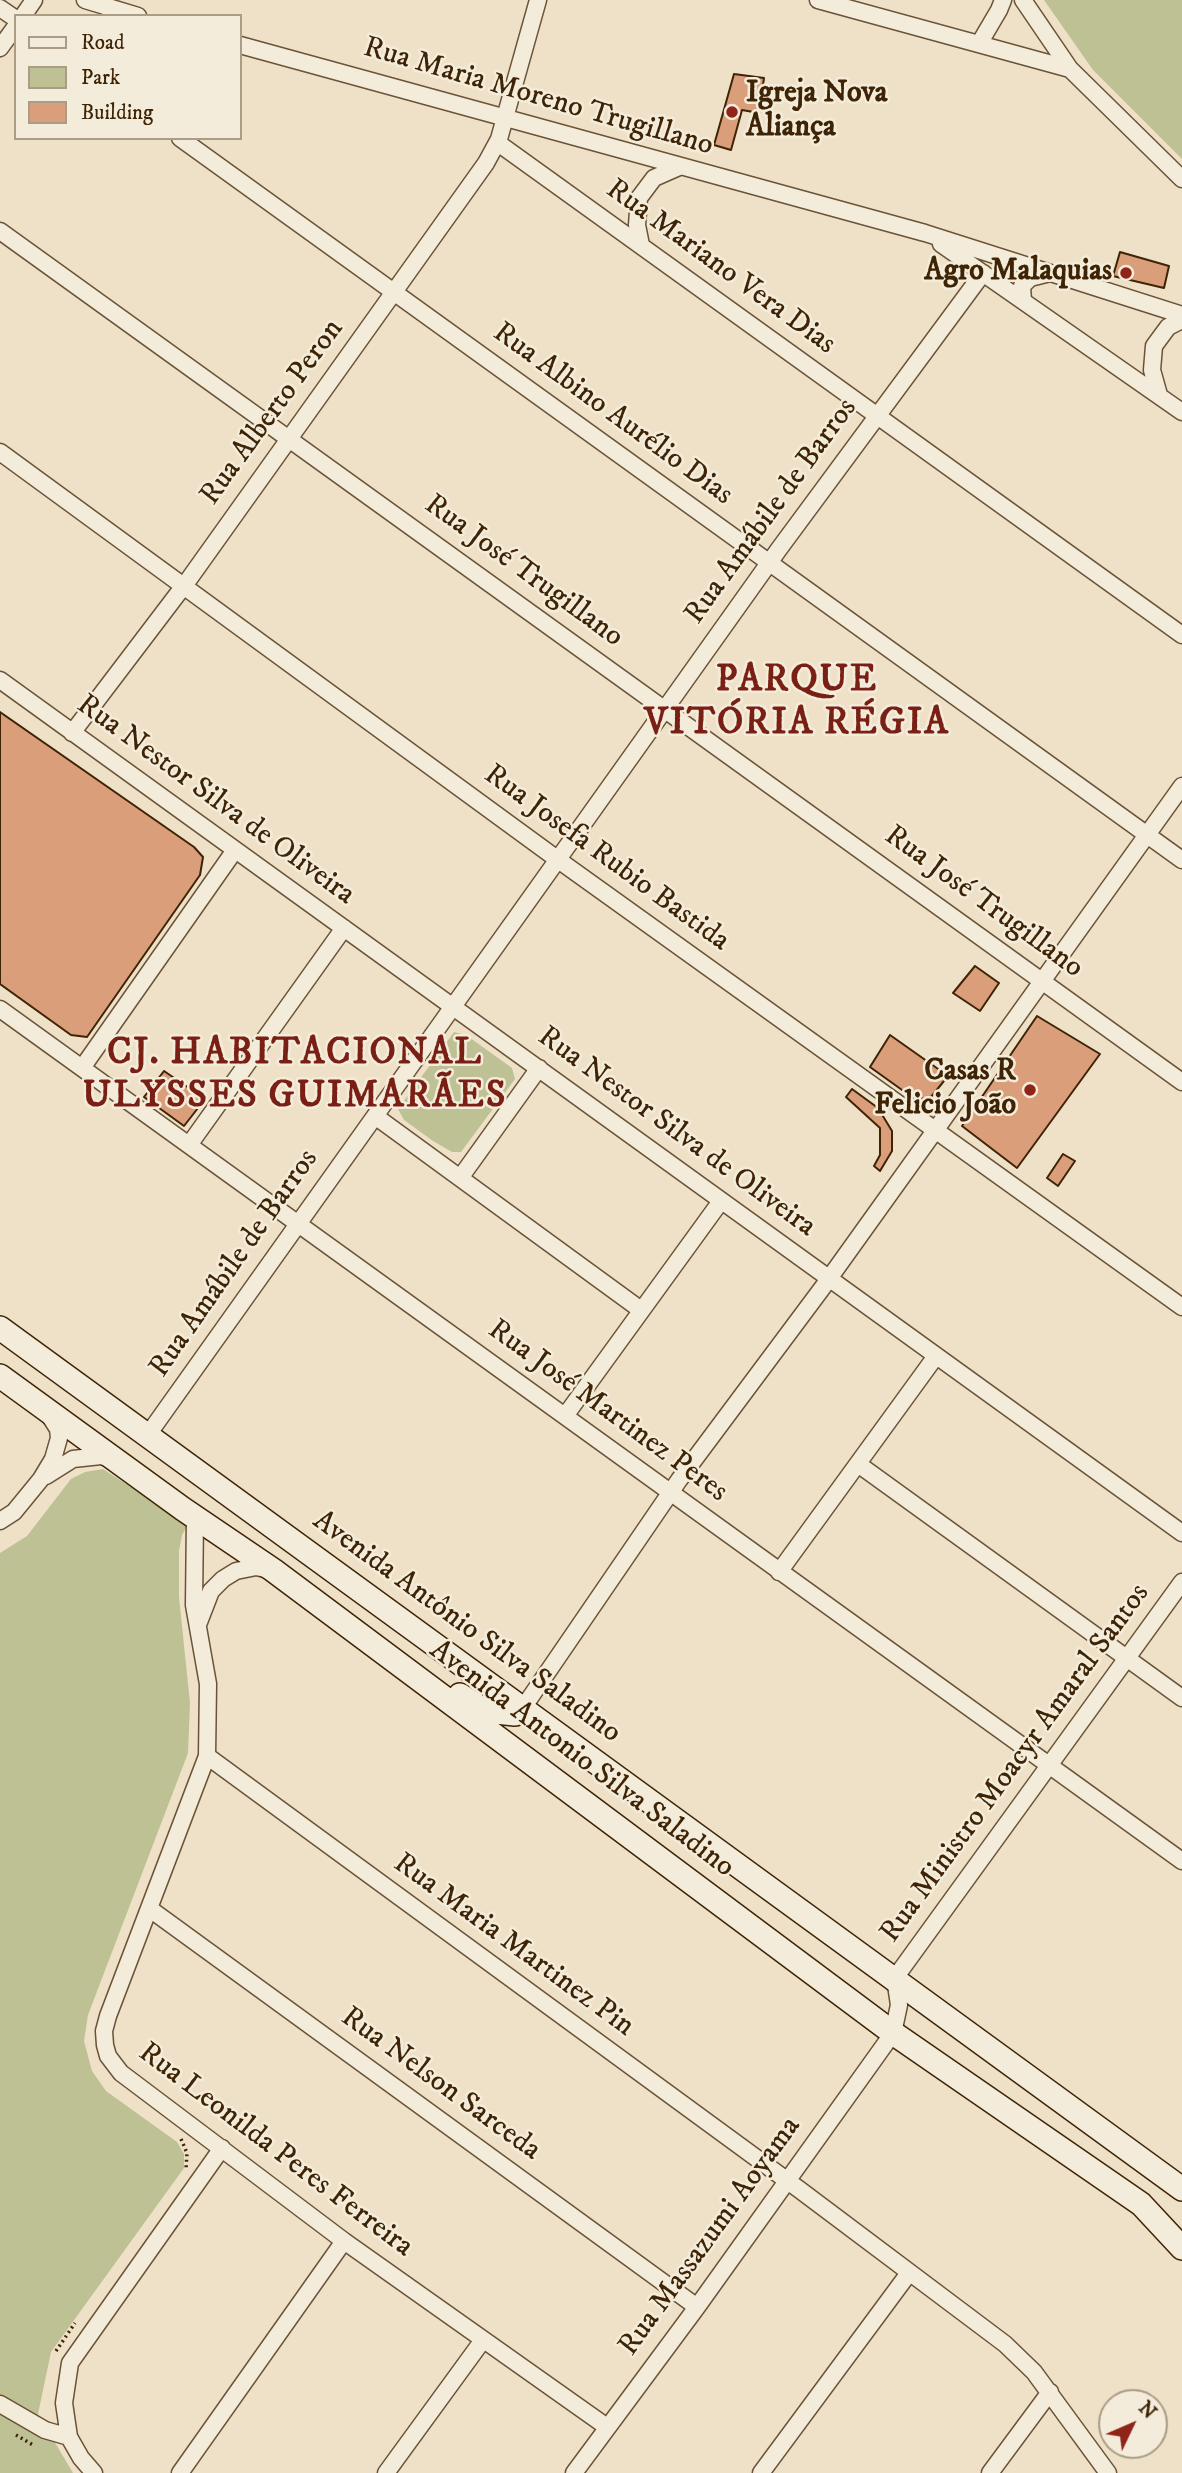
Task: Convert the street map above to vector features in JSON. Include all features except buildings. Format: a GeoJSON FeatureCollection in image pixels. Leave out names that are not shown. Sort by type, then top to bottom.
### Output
{"type":"FeatureCollection","features":[{"type":"Feature","properties":{"kind":"main road","name":"Avenida Antônio Silva Saladino"},"geometry":{"type":"LineString","coordinates":[[0,1328],[895,1978]]}},
{"type":"Feature","properties":{"kind":"main road"},"geometry":{"type":"LineString","coordinates":[[0,1376],[195,1517]]}},
{"type":"Feature","properties":{"kind":"main road","name":"Avenida Antonio Silva Saladino"},"geometry":{"type":"LineString","coordinates":[[195,1517],[273,1570],[893,2033],[1141,2204],[1182,2248]]}},
{"type":"Feature","properties":{"kind":"main road"},"geometry":{"type":"LineString","coordinates":[[344,1623],[484,1710],[515,1714],[523,1709]]}},
{"type":"Feature","properties":{"kind":"main road"},"geometry":{"type":"LineString","coordinates":[[895,1978],[1182,2189]]}},
{"type":"Feature","properties":{"kind":"street"},"geometry":{"type":"LineString","coordinates":[[85,0],[131,14]]}},
{"type":"Feature","properties":{"kind":"street","name":"Rua Alberto Peron"},"geometry":{"type":"LineString","coordinates":[[72,733],[183,586],[486,163],[498,143],[538,0]]}},
{"type":"Feature","properties":{"kind":"street"},"geometry":{"type":"LineString","coordinates":[[818,0],[1070,69]]}},
{"type":"Feature","properties":{"kind":"street"},"geometry":{"type":"LineString","coordinates":[[979,44],[1003,0]]}},
{"type":"Feature","properties":{"kind":"street"},"geometry":{"type":"LineString","coordinates":[[1023,0],[1070,69],[1182,179]]}},
{"type":"Feature","properties":{"kind":"street"},"geometry":{"type":"LineString","coordinates":[[0,48],[14,29]]}},
{"type":"Feature","properties":{"kind":"street","name":"Rua Maria Moreno Trugillano"},"geometry":{"type":"LineString","coordinates":[[242,46],[925,233],[1182,318]]}},
{"type":"Feature","properties":{"kind":"street","name":"Rua Albino Aurélio Dias"},"geometry":{"type":"LineString","coordinates":[[183,140],[1182,860]]}},
{"type":"Feature","properties":{"kind":"street","name":"Rua Mariano Vera Dias"},"geometry":{"type":"LineString","coordinates":[[498,143],[1182,635]]}},
{"type":"Feature","properties":{"kind":"street"},"geometry":{"type":"LineString","coordinates":[[641,245],[637,225],[639,198],[654,178],[679,167]]}},
{"type":"Feature","properties":{"kind":"street","name":"Rua José Trugillano"},"geometry":{"type":"LineString","coordinates":[[0,231],[1182,1082]]}},
{"type":"Feature","properties":{"kind":"street"},"geometry":{"type":"LineString","coordinates":[[925,233],[1182,412]]}},
{"type":"Feature","properties":{"kind":"street","name":"Rua Amábile de Barros"},"geometry":{"type":"LineString","coordinates":[[147,1436],[769,564],[983,273]]}},
{"type":"Feature","properties":{"kind":"street"},"geometry":{"type":"LineString","coordinates":[[1023,300],[1022,286],[1030,278],[1049,273]]}},
{"type":"Feature","properties":{"kind":"street"},"geometry":{"type":"LineString","coordinates":[[1159,394],[1153,370],[1154,346],[1168,327],[1182,318]]}},
{"type":"Feature","properties":{"kind":"street","name":"Rua Josefa Rubio Bastida"},"geometry":{"type":"LineString","coordinates":[[0,453],[557,859],[1182,1307]]}},
{"type":"Feature","properties":{"kind":"street","name":"Rua Nestor Silva de Oliveira"},"geometry":{"type":"LineString","coordinates":[[0,680],[1182,1533]]}},
{"type":"Feature","properties":{"kind":"street"},"geometry":{"type":"LineString","coordinates":[[523,1709],[671,1493],[829,1278],[1182,786]]}},
{"type":"Feature","properties":{"kind":"street"},"geometry":{"type":"LineString","coordinates":[[82,1068],[235,850]]}},
{"type":"Feature","properties":{"kind":"street"},"geometry":{"type":"LineString","coordinates":[[189,1145],[344,928]]}},
{"type":"Feature","properties":{"kind":"street","name":"Rua José Martinez Peres"},"geometry":{"type":"LineString","coordinates":[[0,1009],[1182,1861]]}},
{"type":"Feature","properties":{"kind":"street"},"geometry":{"type":"LineString","coordinates":[[460,1178],[539,1068]]}},
{"type":"Feature","properties":{"kind":"street"},"geometry":{"type":"LineString","coordinates":[[375,1116],[641,1310]]}},
{"type":"Feature","properties":{"kind":"street"},"geometry":{"type":"LineString","coordinates":[[565,1416],[721,1201]]}},
{"type":"Feature","properties":{"kind":"street"},"geometry":{"type":"LineString","coordinates":[[779,1572],[936,1356]]}},
{"type":"Feature","properties":{"kind":"street"},"geometry":{"type":"LineString","coordinates":[[0,1521],[14,1512],[53,1460],[59,1438],[58,1429],[46,1409]]}},
{"type":"Feature","properties":{"kind":"street"},"geometry":{"type":"LineString","coordinates":[[41,1479],[74,1460],[101,1456],[115,1460]]}},
{"type":"Feature","properties":{"kind":"street"},"geometry":{"type":"LineString","coordinates":[[858,1464],[1182,1698]]}},
{"type":"Feature","properties":{"kind":"street","name":"Rua Leonilda Peres Ferreira"},"geometry":{"type":"LineString","coordinates":[[195,1517],[192,1569],[194,1605],[208,1684],[207,1756],[108,2017],[104,2031],[108,2056],[121,2073],[344,2241],[607,2427]]}},
{"type":"Feature","properties":{"kind":"street"},"geometry":{"type":"LineString","coordinates":[[198,1625],[211,1591],[223,1579],[236,1571],[256,1567],[273,1570]]}},
{"type":"Feature","properties":{"kind":"street","name":"Rua Ministro Moacyr Amaral Santos"},"geometry":{"type":"LineString","coordinates":[[895,1978],[1182,1582]]}},
{"type":"Feature","properties":{"kind":"street","name":"Rua Maria Martinez Pin"},"geometry":{"type":"LineString","coordinates":[[207,1756],[786,2180],[1005,2344],[1050,2392],[1108,2473]]}},
{"type":"Feature","properties":{"kind":"street","name":"Rua Nelson Sarceda"},"geometry":{"type":"LineString","coordinates":[[150,1909],[697,2306]]}},
{"type":"Feature","properties":{"kind":"street"},"geometry":{"type":"LineString","coordinates":[[893,2033],[899,2005],[895,1978]]}},
{"type":"Feature","properties":{"kind":"street","name":"Rua Massazumi Aoyama"},"geometry":{"type":"LineString","coordinates":[[574,2473],[893,2033]]}},
{"type":"Feature","properties":{"kind":"street"},"geometry":{"type":"LineString","coordinates":[[94,2473],[81,2458],[69,2437],[64,2403],[70,2364],[222,2148]]}},
{"type":"Feature","properties":{"kind":"street"},"geometry":{"type":"LineString","coordinates":[[180,2473],[344,2241]]}},
{"type":"Feature","properties":{"kind":"street"},"geometry":{"type":"LineString","coordinates":[[761,2473],[909,2273]]}},
{"type":"Feature","properties":{"kind":"street"},"geometry":{"type":"LineString","coordinates":[[386,2473],[483,2340]]}},
{"type":"Feature","properties":{"kind":"street"},"geometry":{"type":"LineString","coordinates":[[990,2473],[1050,2392]]}},
{"type":"Feature","properties":{"kind":"street"},"geometry":{"type":"LineString","coordinates":[[0,2404],[45,2430],[69,2437]]}},
{"type":"Feature","properties":{"kind":"path"},"geometry":{"type":"LineString","coordinates":[[180,2137],[187,2153],[186,2171]]}},
{"type":"Feature","properties":{"kind":"path"},"geometry":{"type":"LineString","coordinates":[[54,2361],[57,2348],[80,2316]]}},
{"type":"Feature","properties":{"kind":"path"},"geometry":{"type":"LineString","coordinates":[[9,2430],[28,2444],[46,2448],[45,2430]]}},
{"type":"Feature","properties":{"kind":"green space"},"geometry":{"type":"Polygon","coordinates":[[[1044,0],[1182,0],[1182,159],[1093,70],[1044,0]]]}},
{"type":"Feature","properties":{"kind":"green space"},"geometry":{"type":"Polygon","coordinates":[[[454,1032],[466,1035],[512,1068],[515,1079],[461,1152],[452,1152],[433,1141],[404,1120],[398,1109],[454,1032]]]}},
{"type":"Feature","properties":{"kind":"green space"},"geometry":{"type":"Polygon","coordinates":[[[103,1469],[183,1521],[186,1528],[179,1551],[179,1597],[190,1703],[188,1753],[88,2015],[84,2041],[92,2071],[106,2091],[177,2142],[184,2154],[184,2168],[51,2352],[38,2414],[73,2473],[0,2473],[0,1553],[27,1536],[71,1479],[85,1472],[103,1469]]]}},
{"type":"Feature","properties":{"kind":"place","name":"Igreja Nova Aliança"},"geometry":{"type":"Point","coordinates":[732,112]}},
{"type":"Feature","properties":{"kind":"place","name":"Agro Malaquias"},"geometry":{"type":"Point","coordinates":[1126,273]}},
{"type":"Feature","properties":{"kind":"place","name":"Casas R Felicio João"},"geometry":{"type":"Point","coordinates":[1030,1090]}},
{"type":"Feature","properties":{"kind":"district","name":"PARQUE VITÓRIA RÉGIA"},"geometry":{"type":"Point","coordinates":[797,704]}},
{"type":"Feature","properties":{"kind":"district","name":"CJ. HABITACIONAL ULYSSES GUIMARÃES"},"geometry":{"type":"Point","coordinates":[295,1076]}}]}
